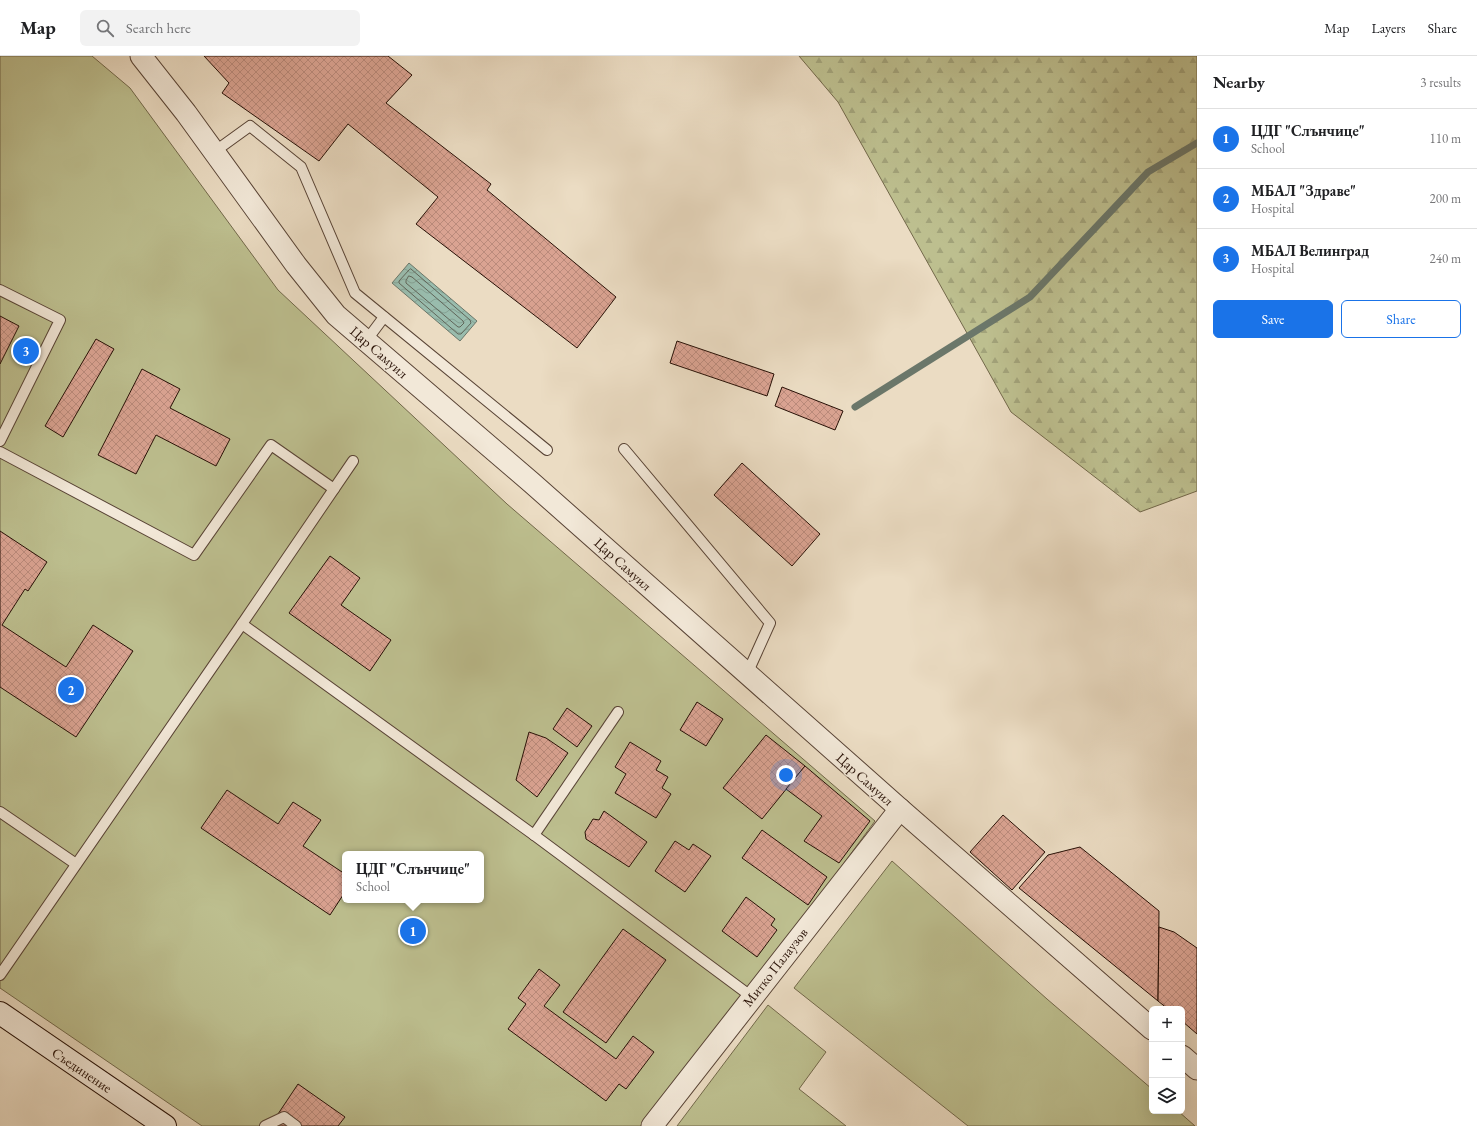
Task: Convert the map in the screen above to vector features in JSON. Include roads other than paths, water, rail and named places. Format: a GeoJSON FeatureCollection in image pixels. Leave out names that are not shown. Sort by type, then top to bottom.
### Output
{"type":"FeatureCollection","features":[{"type":"Feature","properties":{"kind":"street","name":"Цар Самуил"},"geometry":{"type":"LineString","coordinates":[[141,56],[186,113],[296,265],[336,315],[532,483],[900,809],[1149,1026]]}},
{"type":"Feature","properties":{"kind":"street","name":"Митко Палаузов"},"geometry":{"type":"LineString","coordinates":[[652,1126],[900,809]]}},
{"type":"Feature","properties":{"kind":"street","name":"Съединение"},"geometry":{"type":"LineString","coordinates":[[0,1013],[164,1126]]}},
{"type":"Feature","properties":{"kind":"street"},"geometry":{"type":"LineString","coordinates":[[1185,1059],[1197,1069]]}},
{"type":"Feature","properties":{"kind":"lane"},"geometry":{"type":"LineString","coordinates":[[214,152],[250,126],[301,167],[355,293],[547,450]]}},
{"type":"Feature","properties":{"kind":"lane"},"geometry":{"type":"LineString","coordinates":[[0,290],[60,320],[0,441]]}},
{"type":"Feature","properties":{"kind":"lane"},"geometry":{"type":"LineString","coordinates":[[366,341],[384,317]]}},
{"type":"Feature","properties":{"kind":"lane"},"geometry":{"type":"LineString","coordinates":[[0,452],[194,555],[271,445],[334,489]]}},
{"type":"Feature","properties":{"kind":"lane"},"geometry":{"type":"LineString","coordinates":[[624,449],[770,623],[747,674]]}},
{"type":"Feature","properties":{"kind":"lane"},"geometry":{"type":"LineString","coordinates":[[0,975],[353,461]]}},
{"type":"Feature","properties":{"kind":"lane"},"geometry":{"type":"LineString","coordinates":[[242,624],[534,835],[752,997]]}},
{"type":"Feature","properties":{"kind":"lane"},"geometry":{"type":"LineString","coordinates":[[534,835],[618,712]]}},
{"type":"Feature","properties":{"kind":"lane"},"geometry":{"type":"LineString","coordinates":[[0,812],[76,864]]}},
{"type":"Feature","properties":{"kind":"lane"},"geometry":{"type":"LineString","coordinates":[[265,1126],[284,1118],[296,1126]]}},
{"type":"Feature","properties":{"kind":"water"},"geometry":{"type":"Polygon","coordinates":[[[409,263],[477,321],[460,341],[392,283],[409,263]]]}},
{"type":"Feature","properties":{"kind":"waterway"},"geometry":{"type":"LineString","coordinates":[[855,407],[1030,297],[1148,172],[1197,143]]}},
{"type":"Feature","properties":{"kind":"place","name":"МБАЛ Велинград"},"geometry":{"type":"Point","coordinates":[26,351]}},
{"type":"Feature","properties":{"kind":"place","name":"МБАЛ \"Здраве\""},"geometry":{"type":"Point","coordinates":[71,690]}},
{"type":"Feature","properties":{"kind":"place","name":"ЦДГ \"Слънчице\""},"geometry":{"type":"Point","coordinates":[413,931]}}]}
